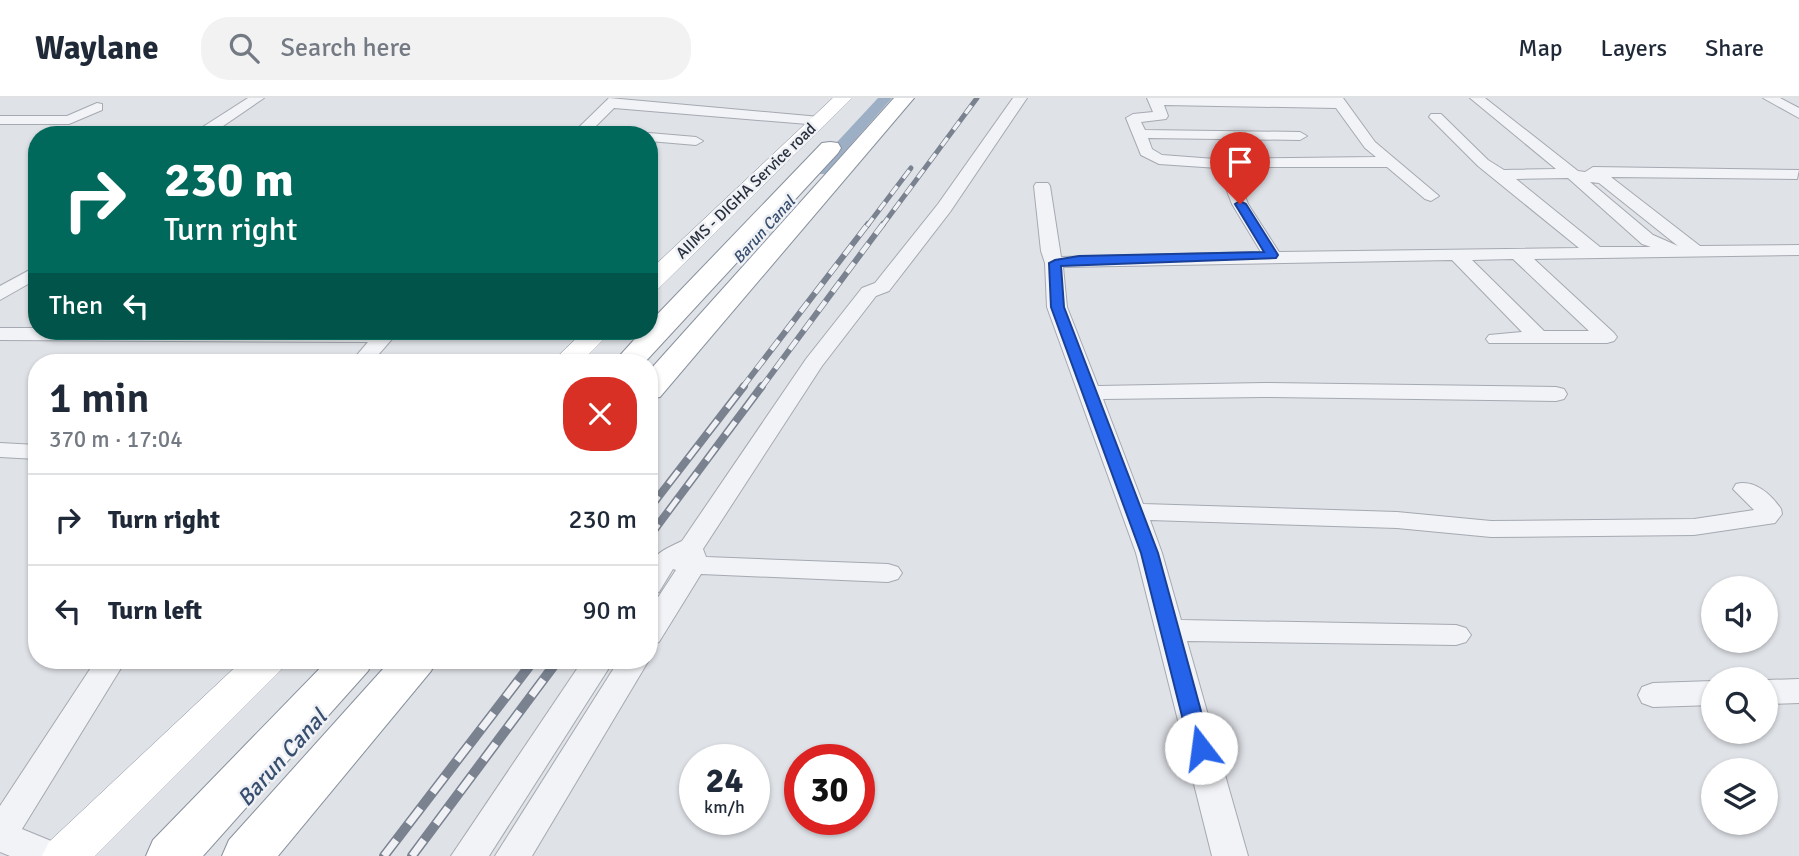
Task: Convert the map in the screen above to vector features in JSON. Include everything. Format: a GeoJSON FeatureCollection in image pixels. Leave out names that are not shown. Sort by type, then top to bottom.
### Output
{"type":"FeatureCollection","features":[{"type":"Feature","properties":{"kind":"highway"},"geometry":{"type":"LineString","coordinates":[[658,331],[876,98]]}},
{"type":"Feature","properties":{"kind":"highway"},"geometry":{"type":"LineString","coordinates":[[658,380],[904,98]]}},
{"type":"Feature","properties":{"kind":"highway"},"geometry":{"type":"LineString","coordinates":[[636,354],[650,340]]}},
{"type":"Feature","properties":{"kind":"highway"},"geometry":{"type":"LineString","coordinates":[[171,856],[345,669]]}},
{"type":"Feature","properties":{"kind":"highway"},"geometry":{"type":"LineString","coordinates":[[247,856],[408,669]]}},
{"type":"Feature","properties":{"kind":"main road","name":"AIIMS - DIGHA Service road"},"geometry":{"type":"LineString","coordinates":[[658,275],[843,98]]}},
{"type":"Feature","properties":{"kind":"main road"},"geometry":{"type":"LineString","coordinates":[[574,354],[588,340]]}},
{"type":"Feature","properties":{"kind":"main road"},"geometry":{"type":"LineString","coordinates":[[65,856],[258,669]]}},
{"type":"Feature","properties":{"kind":"street"},"geometry":{"type":"LineString","coordinates":[[214,126],[257,98]]}},
{"type":"Feature","properties":{"kind":"street"},"geometry":{"type":"LineString","coordinates":[[869,292],[865,284],[1005,98]]}},
{"type":"Feature","properties":{"kind":"street"},"geometry":{"type":"LineString","coordinates":[[658,614],[683,557],[813,363],[869,292],[882,287],[944,208],[1020,98]]}},
{"type":"Feature","properties":{"kind":"street"},"geometry":{"type":"LineString","coordinates":[[1477,98],[1571,172]]}},
{"type":"Feature","properties":{"kind":"street"},"geometry":{"type":"LineString","coordinates":[[1770,98],[1799,114]]}},
{"type":"Feature","properties":{"kind":"street"},"geometry":{"type":"LineString","coordinates":[[1392,162],[1220,162],[1153,157],[1146,152],[1133,118],[1160,116],[1155,99],[1338,101],[1362,136],[1392,162],[1431,196]]}},
{"type":"Feature","properties":{"kind":"street"},"geometry":{"type":"LineString","coordinates":[[588,126],[614,101],[820,121]]}},
{"type":"Feature","properties":{"kind":"street"},"geometry":{"type":"LineString","coordinates":[[0,120],[69,120],[97,107]]}},
{"type":"Feature","properties":{"kind":"street"},"geometry":{"type":"LineString","coordinates":[[1436,117],[1483,163],[1595,252]]}},
{"type":"Feature","properties":{"kind":"street"},"geometry":{"type":"LineString","coordinates":[[1140,134],[1300,136]]}},
{"type":"Feature","properties":{"kind":"street"},"geometry":{"type":"LineString","coordinates":[[658,138],[696,141]]}},
{"type":"Feature","properties":{"kind":"street"},"geometry":{"type":"LineString","coordinates":[[1220,162],[1225,166],[1240,204],[1272,255]]}},
{"type":"Feature","properties":{"kind":"street"},"geometry":{"type":"LineString","coordinates":[[1501,175],[1564,175],[1571,172],[1798,175]]}},
{"type":"Feature","properties":{"kind":"street"},"geometry":{"type":"LineString","coordinates":[[1668,251],[1655,241],[1648,240],[1576,178],[1597,176],[1604,179],[1695,251]]}},
{"type":"Feature","properties":{"kind":"street"},"geometry":{"type":"LineString","coordinates":[[1042,186],[1050,251],[1055,263],[1058,307],[1149,553],[1230,856]]}},
{"type":"Feature","properties":{"kind":"street"},"geometry":{"type":"LineString","coordinates":[[1055,263],[1079,260],[1272,255],[1799,250]]}},
{"type":"Feature","properties":{"kind":"street"},"geometry":{"type":"LineString","coordinates":[[1455,253],[1539,337]]}},
{"type":"Feature","properties":{"kind":"street"},"geometry":{"type":"LineString","coordinates":[[1496,339],[1607,337],[1517,253]]}},
{"type":"Feature","properties":{"kind":"street"},"geometry":{"type":"LineString","coordinates":[[0,294],[28,277]]}},
{"type":"Feature","properties":{"kind":"street"},"geometry":{"type":"LineString","coordinates":[[0,334],[28,334]]}},
{"type":"Feature","properties":{"kind":"street"},"geometry":{"type":"LineString","coordinates":[[368,354],[381,340]]}},
{"type":"Feature","properties":{"kind":"street"},"geometry":{"type":"LineString","coordinates":[[1089,393],[1264,390],[1556,394]]}},
{"type":"Feature","properties":{"kind":"street"},"geometry":{"type":"LineString","coordinates":[[0,450],[28,452]]}},
{"type":"Feature","properties":{"kind":"street"},"geometry":{"type":"LineString","coordinates":[[1134,512],[1397,520],[1491,529],[1694,527],[1766,517],[1769,514],[1768,509],[1745,489]]}},
{"type":"Feature","properties":{"kind":"street"},"geometry":{"type":"LineString","coordinates":[[658,578],[683,557],[888,573]]}},
{"type":"Feature","properties":{"kind":"street"},"geometry":{"type":"LineString","coordinates":[[1170,630],[1456,635]]}},
{"type":"Feature","properties":{"kind":"street"},"geometry":{"type":"LineString","coordinates":[[48,856],[0,836],[105,669]]}},
{"type":"Feature","properties":{"kind":"street"},"geometry":{"type":"LineString","coordinates":[[468,856],[593,669]]}},
{"type":"Feature","properties":{"kind":"street"},"geometry":{"type":"LineString","coordinates":[[513,856],[628,669]]}},
{"type":"Feature","properties":{"kind":"street"},"geometry":{"type":"LineString","coordinates":[[1778,692],[1799,691]]}},
{"type":"Feature","properties":{"kind":"street"},"geometry":{"type":"LineString","coordinates":[[1653,695],[1701,693]]}},
{"type":"Feature","properties":{"kind":"waterway","name":"Barun Canal"},"geometry":{"type":"LineString","coordinates":[[819,171],[885,98]]}},
{"type":"Feature","properties":{"kind":"railway"},"geometry":{"type":"LineString","coordinates":[[882,226],[977,98]]}},
{"type":"Feature","properties":{"kind":"railway"},"geometry":{"type":"LineString","coordinates":[[867,226],[911,168]]}},
{"type":"Feature","properties":{"kind":"railway"},"geometry":{"type":"LineString","coordinates":[[742,388],[868,224]]}},
{"type":"Feature","properties":{"kind":"railway"},"geometry":{"type":"LineString","coordinates":[[761,388],[883,224]]}},
{"type":"Feature","properties":{"kind":"railway"},"geometry":{"type":"LineString","coordinates":[[658,497],[744,386]]}},
{"type":"Feature","properties":{"kind":"railway"},"geometry":{"type":"LineString","coordinates":[[658,525],[762,386]]}},
{"type":"Feature","properties":{"kind":"railway"},"geometry":{"type":"LineString","coordinates":[[384,856],[527,669]]}},
{"type":"Feature","properties":{"kind":"railway"},"geometry":{"type":"LineString","coordinates":[[412,856],[551,669]]}},
{"type":"Feature","properties":{"kind":"route"},"geometry":{"type":"LineString","coordinates":[[1201,748],[1149,553],[1058,307],[1055,263],[1079,260],[1272,255],[1240,204]]}}]}
